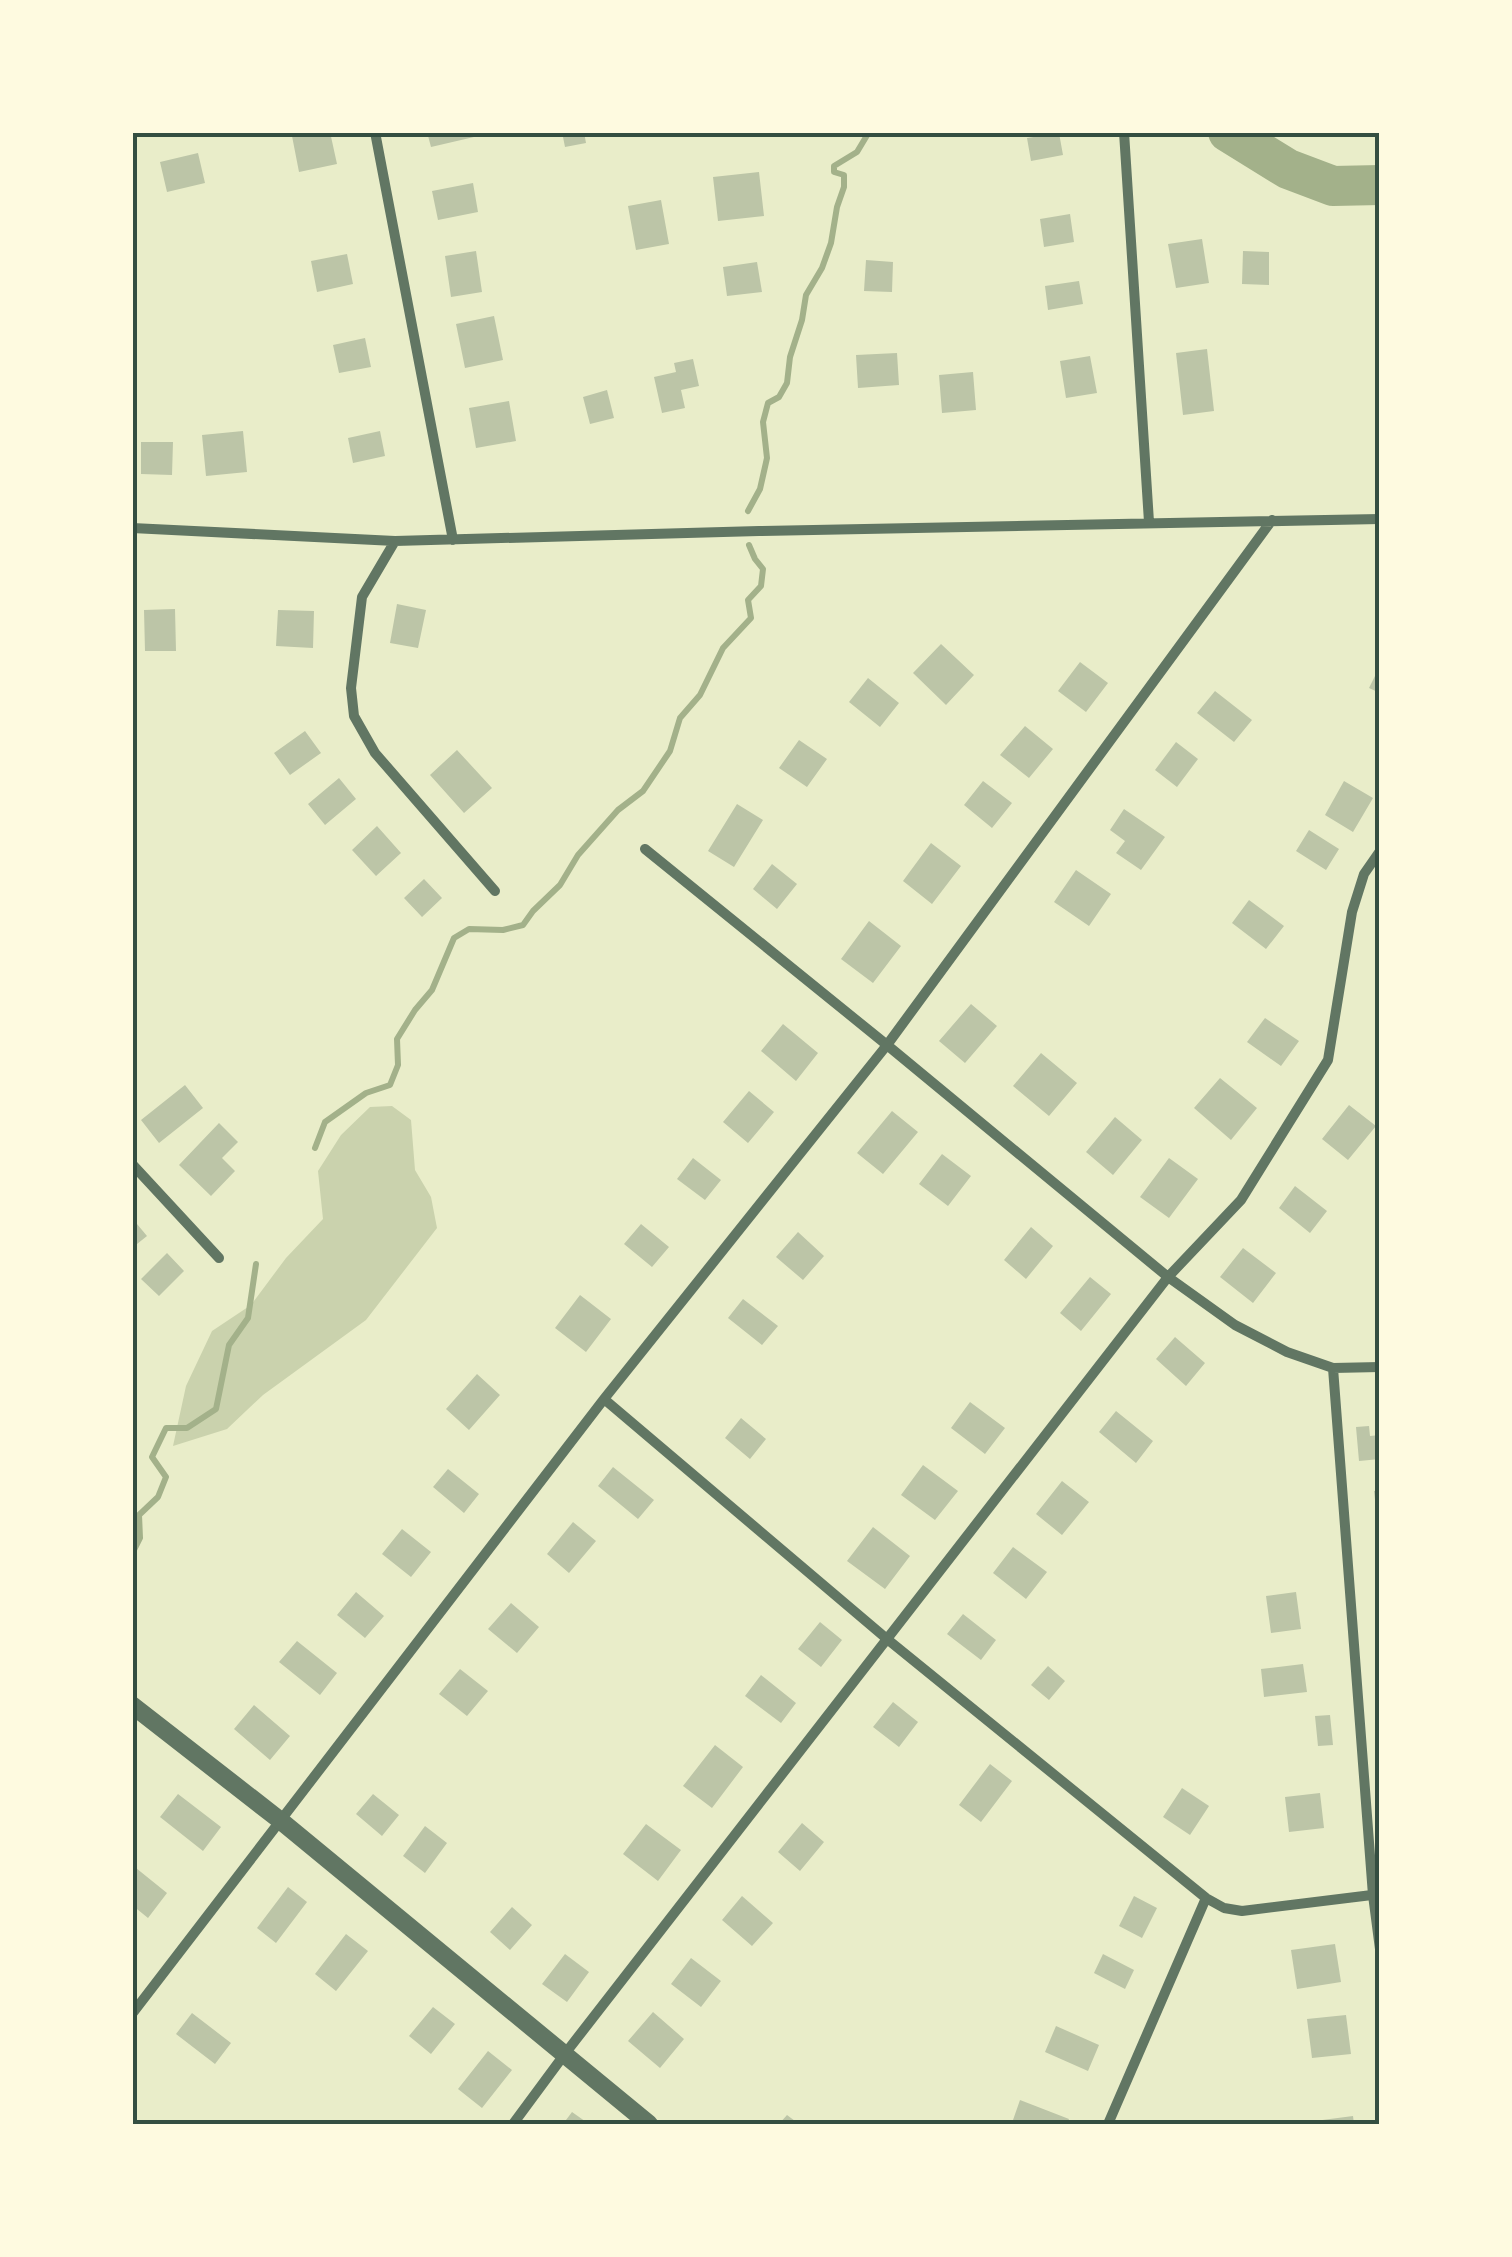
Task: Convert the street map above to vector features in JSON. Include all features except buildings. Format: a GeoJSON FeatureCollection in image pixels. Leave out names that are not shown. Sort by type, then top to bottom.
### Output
{"type":"FeatureCollection","features":[{"type":"Feature","properties":{"kind":"street"},"geometry":{"type":"LineString","coordinates":[[374,132],[454,540]]}},
{"type":"Feature","properties":{"kind":"street"},"geometry":{"type":"LineString","coordinates":[[1124,132],[1149,522]]}},
{"type":"Feature","properties":{"kind":"street"},"geometry":{"type":"LineString","coordinates":[[132,528],[395,541],[1380,519]]}},
{"type":"Feature","properties":{"kind":"street"},"geometry":{"type":"LineString","coordinates":[[132,2014],[604,1400],[887,1045],[1272,520]]}},
{"type":"Feature","properties":{"kind":"street"},"geometry":{"type":"LineString","coordinates":[[395,541],[362,597],[351,688],[354,716],[376,753],[495,891]]}},
{"type":"Feature","properties":{"kind":"street"},"geometry":{"type":"LineString","coordinates":[[645,849],[1168,1277],[1236,1325],[1287,1352],[1333,1368],[1380,1368]]}},
{"type":"Feature","properties":{"kind":"street"},"geometry":{"type":"LineString","coordinates":[[513,2124],[1168,1277],[1241,1200],[1328,1060],[1352,912],[1364,874],[1380,851]]}},
{"type":"Feature","properties":{"kind":"street"},"geometry":{"type":"LineString","coordinates":[[132,1164],[219,1258]]}},
{"type":"Feature","properties":{"kind":"street"},"geometry":{"type":"LineString","coordinates":[[1333,1368],[1380,1949]]}},
{"type":"Feature","properties":{"kind":"street"},"geometry":{"type":"LineString","coordinates":[[604,1400],[886,1639],[1206,1898],[1224,1908],[1242,1910],[1376,1894]]}},
{"type":"Feature","properties":{"kind":"street"},"geometry":{"type":"LineString","coordinates":[[132,1706],[280,1821],[649,2124]]}},
{"type":"Feature","properties":{"kind":"street"},"geometry":{"type":"LineString","coordinates":[[1108,2124],[1206,1898]]}},
{"type":"Feature","properties":{"kind":"green space"},"geometry":{"type":"Polygon","coordinates":[[[392,1106],[411,1120],[415,1170],[431,1197],[437,1228],[366,1320],[263,1395],[227,1429],[173,1446],[186,1386],[212,1331],[251,1305],[286,1258],[323,1219],[318,1171],[341,1135],[370,1107],[392,1106]]]}},
{"type":"Feature","properties":{"kind":"waterway"},"geometry":{"type":"LineString","coordinates":[[748,511],[760,489],[767,458],[763,422],[768,403],[779,397],[787,383],[806,295],[831,243],[844,187],[844,175],[834,172],[834,166],[857,152],[869,132]]}},
{"type":"Feature","properties":{"kind":"waterway"},"geometry":{"type":"LineString","coordinates":[[1228,132],[1288,169],[1333,186],[1380,185]]}},
{"type":"Feature","properties":{"kind":"waterway"},"geometry":{"type":"LineString","coordinates":[[315,1148],[325,1122],[366,1093],[390,1085],[398,1065],[397,1039],[432,990],[454,938],[469,929],[503,930],[523,925],[560,885],[578,855],[618,810],[643,791],[670,751],[680,718],[700,695],[723,648],[751,618],[748,600],[761,586],[763,569],[749,545]]}},
{"type":"Feature","properties":{"kind":"waterway"},"geometry":{"type":"LineString","coordinates":[[132,1554],[140,1538],[139,1515],[158,1497],[166,1477],[152,1457],[166,1428],[187,1428],[216,1409],[229,1345],[248,1318],[256,1264]]}}]}
